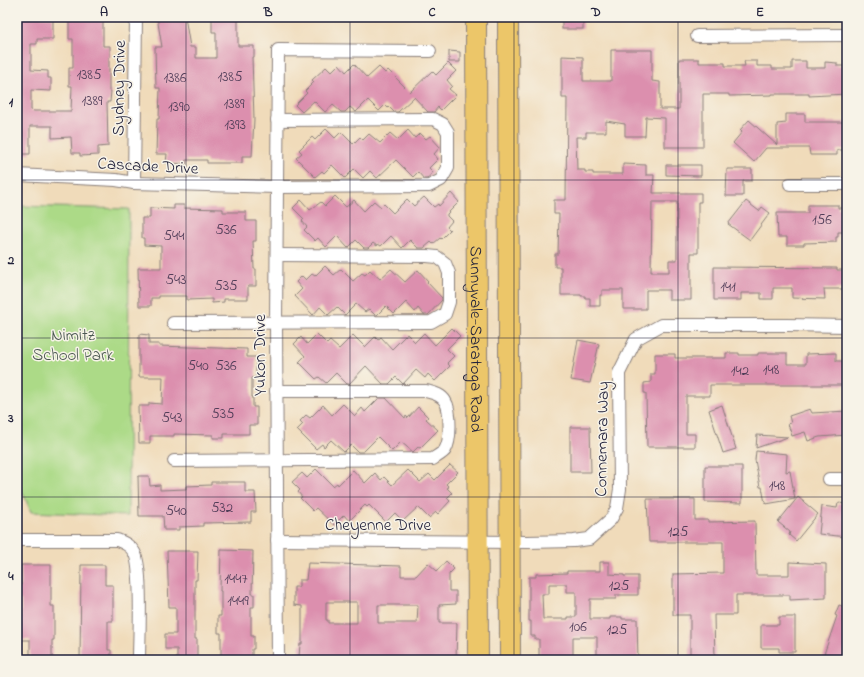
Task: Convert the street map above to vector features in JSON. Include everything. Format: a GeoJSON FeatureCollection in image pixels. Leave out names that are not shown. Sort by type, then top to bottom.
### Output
{"type":"FeatureCollection","features":[{"type":"Feature","properties":{"kind":"main road","name":"Sunnyvale-Saratoga Road"},"geometry":{"type":"LineString","coordinates":[[476,17],[478,660]]}},
{"type":"Feature","properties":{"kind":"main road","name":"Sunnyvale-Saratoga Road"},"geometry":{"type":"LineString","coordinates":[[508,17],[510,660]]}},
{"type":"Feature","properties":{"kind":"street","name":"Sydney Drive"},"geometry":{"type":"LineString","coordinates":[[134,183],[136,17]]}},
{"type":"Feature","properties":{"kind":"street"},"geometry":{"type":"LineString","coordinates":[[697,36],[847,35]]}},
{"type":"Feature","properties":{"kind":"street","name":"Yukon Drive"},"geometry":{"type":"LineString","coordinates":[[278,660],[276,323],[278,50],[430,51]]}},
{"type":"Feature","properties":{"kind":"street","name":"Cascade Drive"},"geometry":{"type":"LineString","coordinates":[[17,175],[116,180],[134,183],[277,187],[429,186],[441,180],[448,168],[448,132],[443,124],[433,119],[277,120]]}},
{"type":"Feature","properties":{"kind":"street"},"geometry":{"type":"LineString","coordinates":[[790,184],[847,184]]}},
{"type":"Feature","properties":{"kind":"street"},"geometry":{"type":"LineString","coordinates":[[173,323],[431,322],[445,314],[449,302],[449,274],[445,263],[437,257],[277,255]]}},
{"type":"Feature","properties":{"kind":"street","name":"Connemara Way"},"geometry":{"type":"LineString","coordinates":[[478,542],[574,541],[589,539],[611,519],[617,508],[620,489],[619,373],[636,339],[661,325],[847,326]]}},
{"type":"Feature","properties":{"kind":"street"},"geometry":{"type":"LineString","coordinates":[[174,461],[433,458],[445,451],[449,440],[448,410],[445,401],[438,395],[426,391],[276,391]]}},
{"type":"Feature","properties":{"kind":"street"},"geometry":{"type":"LineString","coordinates":[[829,479],[847,479]]}},
{"type":"Feature","properties":{"kind":"street"},"geometry":{"type":"LineString","coordinates":[[17,540],[117,540],[126,543],[135,553],[139,571],[139,660]]}},
{"type":"Feature","properties":{"kind":"street","name":"Cheyenne Drive"},"geometry":{"type":"LineString","coordinates":[[277,540],[478,542]]}},
{"type":"Feature","properties":{"kind":"green space","name":"Nimitz School Park"},"geometry":{"type":"Polygon","coordinates":[[[17,206],[129,209],[128,516],[31,512],[17,479],[17,206]]]}},
{"type":"Feature","properties":{"kind":"building"},"geometry":{"type":"Polygon","coordinates":[[[17,17],[53,17],[53,39],[37,39],[37,44],[31,44],[31,70],[48,71],[48,78],[51,78],[51,91],[31,90],[31,110],[71,111],[72,86],[69,86],[69,68],[73,68],[73,39],[69,39],[69,17],[103,17],[103,46],[110,46],[109,91],[111,91],[110,102],[107,102],[108,146],[98,147],[98,155],[80,156],[80,153],[72,153],[71,137],[52,138],[52,126],[30,126],[30,154],[17,154],[17,79],[21,80],[21,58],[17,58],[17,17]]]}},
{"type":"Feature","properties":{"kind":"building"},"geometry":{"type":"Polygon","coordinates":[[[157,17],[185,17],[190,47],[196,47],[196,58],[216,58],[216,32],[212,32],[212,17],[238,17],[238,46],[254,46],[254,57],[252,57],[254,119],[252,156],[242,156],[242,163],[207,163],[207,160],[186,160],[186,164],[166,163],[167,154],[156,154],[160,88],[156,88],[155,47],[162,47],[157,17]]]}},
{"type":"Feature","properties":{"kind":"building"},"geometry":{"type":"Polygon","coordinates":[[[562,17],[583,17],[583,29],[562,29],[562,17]]]}},
{"type":"Feature","properties":{"kind":"building"},"geometry":{"type":"Polygon","coordinates":[[[611,50],[652,50],[652,81],[660,82],[660,109],[679,109],[679,59],[699,59],[699,63],[725,63],[725,66],[745,66],[744,61],[757,61],[757,66],[772,66],[772,69],[792,69],[792,61],[806,61],[806,68],[825,68],[825,62],[837,63],[837,66],[847,66],[847,94],[809,96],[809,94],[772,94],[729,96],[729,94],[703,94],[703,147],[665,147],[665,118],[646,117],[645,136],[625,136],[625,124],[606,121],[606,132],[586,132],[586,137],[576,137],[577,170],[593,172],[593,174],[623,174],[623,164],[646,165],[646,175],[654,175],[653,193],[701,193],[701,202],[698,202],[698,253],[691,253],[691,300],[669,300],[669,290],[646,290],[646,309],[623,309],[623,290],[602,290],[602,295],[600,295],[600,306],[590,306],[590,298],[585,298],[585,296],[561,295],[561,267],[555,267],[555,254],[558,254],[559,214],[554,214],[554,200],[566,200],[567,98],[562,98],[562,56],[583,57],[583,81],[611,81],[611,50]],[[652,202],[651,272],[669,272],[669,260],[677,260],[677,202],[652,202]]]}},
{"type":"Feature","properties":{"kind":"building"},"geometry":{"type":"Polygon","coordinates":[[[449,51],[460,52],[460,62],[449,62],[449,51]]]}},
{"type":"Feature","properties":{"kind":"building"},"geometry":{"type":"Polygon","coordinates":[[[448,63],[456,71],[447,80],[452,86],[449,89],[456,95],[441,110],[438,107],[434,112],[428,112],[414,97],[398,112],[394,112],[385,105],[379,111],[368,100],[356,112],[350,107],[345,112],[341,112],[333,105],[325,112],[314,101],[302,112],[295,105],[307,93],[305,91],[314,82],[312,80],[326,67],[331,72],[339,64],[346,72],[354,64],[367,78],[379,67],[385,73],[388,70],[410,92],[432,71],[436,75],[448,63]]]}},
{"type":"Feature","properties":{"kind":"building"},"geometry":{"type":"Polygon","coordinates":[[[786,114],[805,114],[805,122],[847,122],[847,150],[837,150],[837,155],[810,155],[809,148],[766,148],[754,162],[733,143],[742,132],[740,130],[749,120],[777,145],[777,124],[786,123],[786,114]]]}},
{"type":"Feature","properties":{"kind":"building"},"geometry":{"type":"Polygon","coordinates":[[[326,129],[335,138],[341,132],[353,144],[360,137],[363,140],[369,134],[380,143],[390,133],[398,140],[408,130],[415,138],[420,133],[426,139],[430,136],[440,147],[434,154],[438,159],[429,168],[433,172],[427,179],[424,179],[418,172],[413,177],[396,160],[377,178],[370,171],[363,178],[354,169],[345,178],[332,165],[324,173],[322,171],[315,177],[296,158],[302,153],[299,150],[312,137],[315,140],[326,129]]]}},
{"type":"Feature","properties":{"kind":"building"},"geometry":{"type":"Polygon","coordinates":[[[666,165],[701,165],[701,176],[666,175],[666,165]]]}},
{"type":"Feature","properties":{"kind":"building"},"geometry":{"type":"Polygon","coordinates":[[[727,169],[752,169],[752,181],[743,181],[743,196],[726,196],[727,169]]]}},
{"type":"Feature","properties":{"kind":"building"},"geometry":{"type":"Polygon","coordinates":[[[451,193],[459,202],[447,214],[452,221],[447,227],[450,230],[441,239],[440,238],[433,244],[431,242],[424,248],[418,248],[410,240],[402,248],[391,236],[381,246],[378,244],[377,246],[373,243],[368,248],[364,248],[356,240],[348,248],[337,236],[326,247],[318,238],[315,241],[304,230],[307,227],[302,221],[304,219],[293,208],[301,200],[310,210],[321,202],[325,206],[335,196],[346,207],[354,200],[364,211],[374,201],[381,207],[384,204],[393,213],[407,199],[414,206],[424,197],[434,207],[438,204],[439,206],[451,193]]]}},
{"type":"Feature","properties":{"kind":"building"},"geometry":{"type":"Polygon","coordinates":[[[746,201],[759,211],[762,207],[770,213],[750,240],[728,224],[746,201]]]}},
{"type":"Feature","properties":{"kind":"building"},"geometry":{"type":"Polygon","coordinates":[[[174,205],[184,205],[184,208],[223,209],[223,212],[246,212],[246,221],[256,221],[256,241],[253,241],[256,286],[248,286],[248,299],[224,299],[224,302],[212,303],[212,299],[187,300],[187,296],[159,296],[159,298],[151,298],[151,306],[139,306],[138,268],[161,268],[161,246],[144,245],[144,238],[142,238],[142,218],[150,218],[150,208],[174,209],[174,205]]]}},
{"type":"Feature","properties":{"kind":"building"},"geometry":{"type":"Polygon","coordinates":[[[808,205],[838,205],[838,208],[847,208],[847,232],[838,232],[836,242],[787,245],[787,237],[778,237],[777,213],[808,213],[808,205]]]}},
{"type":"Feature","properties":{"kind":"building"},"geometry":{"type":"Polygon","coordinates":[[[325,266],[334,275],[341,269],[353,281],[362,273],[365,275],[370,270],[380,279],[391,269],[405,282],[418,270],[442,298],[442,300],[428,315],[424,315],[418,308],[415,312],[406,302],[394,314],[386,306],[377,315],[375,315],[369,309],[365,312],[356,304],[345,315],[337,307],[328,315],[320,307],[313,315],[295,296],[302,289],[296,282],[302,276],[306,280],[312,274],[315,276],[325,266]]]}},
{"type":"Feature","properties":{"kind":"building"},"geometry":{"type":"Polygon","coordinates":[[[714,267],[837,268],[837,270],[847,270],[847,289],[824,289],[825,299],[792,298],[792,288],[773,288],[773,299],[761,299],[761,293],[741,293],[741,300],[714,300],[714,267]]]}},
{"type":"Feature","properties":{"kind":"building"},"geometry":{"type":"Polygon","coordinates":[[[452,328],[460,336],[447,349],[454,356],[447,363],[450,366],[435,381],[428,374],[425,378],[416,370],[403,384],[396,377],[389,384],[383,384],[366,366],[349,384],[347,384],[336,373],[326,383],[319,377],[316,379],[299,362],[305,356],[294,344],[301,337],[307,344],[317,334],[327,344],[330,341],[339,349],[353,335],[365,347],[375,337],[378,340],[381,337],[392,349],[407,334],[415,342],[424,333],[435,345],[452,328]]]}},
{"type":"Feature","properties":{"kind":"building"},"geometry":{"type":"Polygon","coordinates":[[[139,334],[149,335],[149,344],[159,344],[159,346],[247,349],[247,357],[256,357],[256,378],[252,378],[252,397],[253,407],[257,407],[257,425],[249,425],[249,434],[224,434],[224,438],[213,438],[213,435],[174,434],[174,436],[150,436],[150,443],[139,443],[138,406],[149,406],[149,403],[162,404],[163,377],[139,377],[139,334]]]}},
{"type":"Feature","properties":{"kind":"building"},"geometry":{"type":"Polygon","coordinates":[[[578,340],[599,344],[590,383],[571,380],[578,340]]]}},
{"type":"Feature","properties":{"kind":"building"},"geometry":{"type":"Polygon","coordinates":[[[726,353],[758,355],[758,353],[787,353],[787,364],[806,364],[806,354],[836,353],[836,361],[846,361],[846,385],[710,385],[710,396],[686,396],[686,434],[695,434],[695,447],[647,447],[646,393],[644,393],[644,383],[651,382],[651,374],[655,374],[655,354],[675,354],[675,358],[726,358],[726,353]]]}},
{"type":"Feature","properties":{"kind":"building"},"geometry":{"type":"Polygon","coordinates":[[[379,398],[386,398],[405,418],[406,416],[408,418],[418,407],[428,417],[426,419],[438,430],[420,448],[418,447],[413,452],[401,442],[392,451],[378,437],[363,452],[358,452],[351,445],[344,452],[331,440],[324,447],[322,444],[316,449],[297,430],[303,424],[300,421],[306,415],[310,418],[323,405],[332,415],[343,404],[355,416],[362,408],[365,412],[379,398]]]}},
{"type":"Feature","properties":{"kind":"building"},"geometry":{"type":"Polygon","coordinates":[[[722,405],[736,449],[723,453],[709,410],[722,405]]]}},
{"type":"Feature","properties":{"kind":"building"},"geometry":{"type":"Polygon","coordinates":[[[810,409],[812,413],[847,411],[847,435],[819,437],[808,441],[805,432],[792,436],[788,424],[791,423],[789,416],[810,409]]]}},
{"type":"Feature","properties":{"kind":"building"},"geometry":{"type":"Polygon","coordinates":[[[570,427],[590,427],[591,472],[570,472],[570,427]]]}},
{"type":"Feature","properties":{"kind":"building"},"geometry":{"type":"Polygon","coordinates":[[[757,435],[788,437],[756,448],[757,435]]]}},
{"type":"Feature","properties":{"kind":"building"},"geometry":{"type":"Polygon","coordinates":[[[756,451],[787,454],[786,472],[790,471],[795,499],[765,503],[762,487],[760,487],[755,460],[756,451]]]}},
{"type":"Feature","properties":{"kind":"building"},"geometry":{"type":"Polygon","coordinates":[[[450,465],[458,472],[446,484],[449,487],[447,488],[452,493],[447,498],[450,501],[438,514],[436,512],[429,518],[418,507],[403,521],[395,513],[386,522],[369,505],[367,507],[365,505],[349,521],[344,515],[334,525],[316,508],[313,511],[300,498],[302,497],[298,492],[300,490],[292,482],[302,473],[307,478],[316,469],[333,486],[337,483],[338,485],[353,470],[365,483],[375,473],[381,480],[384,477],[392,485],[408,470],[420,482],[429,474],[435,480],[450,465]]]}},
{"type":"Feature","properties":{"kind":"building"},"geometry":{"type":"Polygon","coordinates":[[[705,466],[742,466],[742,503],[705,502],[705,466]]]}},
{"type":"Feature","properties":{"kind":"building"},"geometry":{"type":"Polygon","coordinates":[[[138,476],[149,476],[150,486],[160,485],[160,490],[186,489],[186,486],[211,485],[211,482],[245,482],[245,492],[255,492],[256,512],[251,512],[251,522],[203,523],[203,526],[179,527],[179,530],[164,530],[163,516],[139,516],[138,476]]]}},
{"type":"Feature","properties":{"kind":"building"},"geometry":{"type":"Polygon","coordinates":[[[798,497],[818,514],[796,541],[789,535],[790,532],[778,522],[798,497]]]}},
{"type":"Feature","properties":{"kind":"building"},"geometry":{"type":"Polygon","coordinates":[[[647,499],[695,499],[695,520],[708,520],[708,522],[755,521],[756,575],[789,575],[789,562],[826,564],[826,598],[790,600],[790,595],[736,595],[736,615],[714,615],[715,660],[690,660],[690,615],[673,615],[673,574],[723,573],[723,542],[649,542],[647,499]]]}},
{"type":"Feature","properties":{"kind":"building"},"geometry":{"type":"Polygon","coordinates":[[[838,503],[847,504],[847,537],[819,534],[822,506],[837,508],[838,503]]]}},
{"type":"Feature","properties":{"kind":"building"},"geometry":{"type":"Polygon","coordinates":[[[221,550],[253,551],[252,594],[254,594],[254,607],[251,607],[251,636],[254,636],[254,649],[252,649],[252,660],[221,660],[221,633],[218,633],[218,616],[221,616],[221,550]]]}},
{"type":"Feature","properties":{"kind":"building"},"geometry":{"type":"Polygon","coordinates":[[[167,551],[198,551],[197,580],[195,580],[195,639],[197,639],[197,660],[177,660],[177,649],[165,649],[165,634],[176,634],[176,607],[169,607],[167,551]]]}},
{"type":"Feature","properties":{"kind":"building"},"geometry":{"type":"Polygon","coordinates":[[[446,561],[454,569],[449,574],[449,591],[456,591],[456,604],[439,605],[439,623],[457,623],[456,660],[307,660],[307,657],[299,657],[300,644],[302,644],[302,606],[294,605],[294,587],[299,587],[299,580],[306,580],[308,563],[401,566],[401,576],[416,576],[428,563],[437,571],[446,561]],[[326,602],[326,620],[328,620],[328,623],[357,623],[357,602],[326,602]],[[378,605],[378,623],[417,623],[418,605],[378,605]]]}},
{"type":"Feature","properties":{"kind":"building"},"geometry":{"type":"Polygon","coordinates":[[[600,562],[609,562],[609,574],[638,576],[638,595],[616,595],[616,599],[590,599],[590,619],[610,619],[610,617],[622,617],[622,619],[637,619],[638,659],[597,659],[597,637],[573,637],[573,660],[539,660],[539,639],[535,639],[535,636],[531,636],[531,621],[529,621],[529,577],[536,577],[536,574],[567,573],[567,571],[600,571],[600,562]],[[549,584],[549,594],[542,594],[543,619],[568,619],[568,617],[576,617],[576,592],[567,592],[567,584],[549,584]]]}},
{"type":"Feature","properties":{"kind":"building"},"geometry":{"type":"Polygon","coordinates":[[[21,565],[51,565],[51,606],[54,606],[54,640],[52,640],[52,660],[30,660],[30,640],[21,640],[21,600],[19,600],[19,586],[21,586],[21,565]]]}},
{"type":"Feature","properties":{"kind":"building"},"geometry":{"type":"Polygon","coordinates":[[[81,565],[105,565],[105,585],[113,585],[113,621],[108,621],[108,650],[111,650],[111,660],[80,660],[81,565]]]}},
{"type":"Feature","properties":{"kind":"building"},"geometry":{"type":"Polygon","coordinates":[[[839,605],[847,608],[847,646],[842,660],[822,660],[837,616],[835,615],[839,605]]]}},
{"type":"Feature","properties":{"kind":"building"},"geometry":{"type":"Polygon","coordinates":[[[779,617],[795,617],[795,652],[779,652],[779,648],[761,648],[761,625],[779,625],[779,617]]]}}]}
